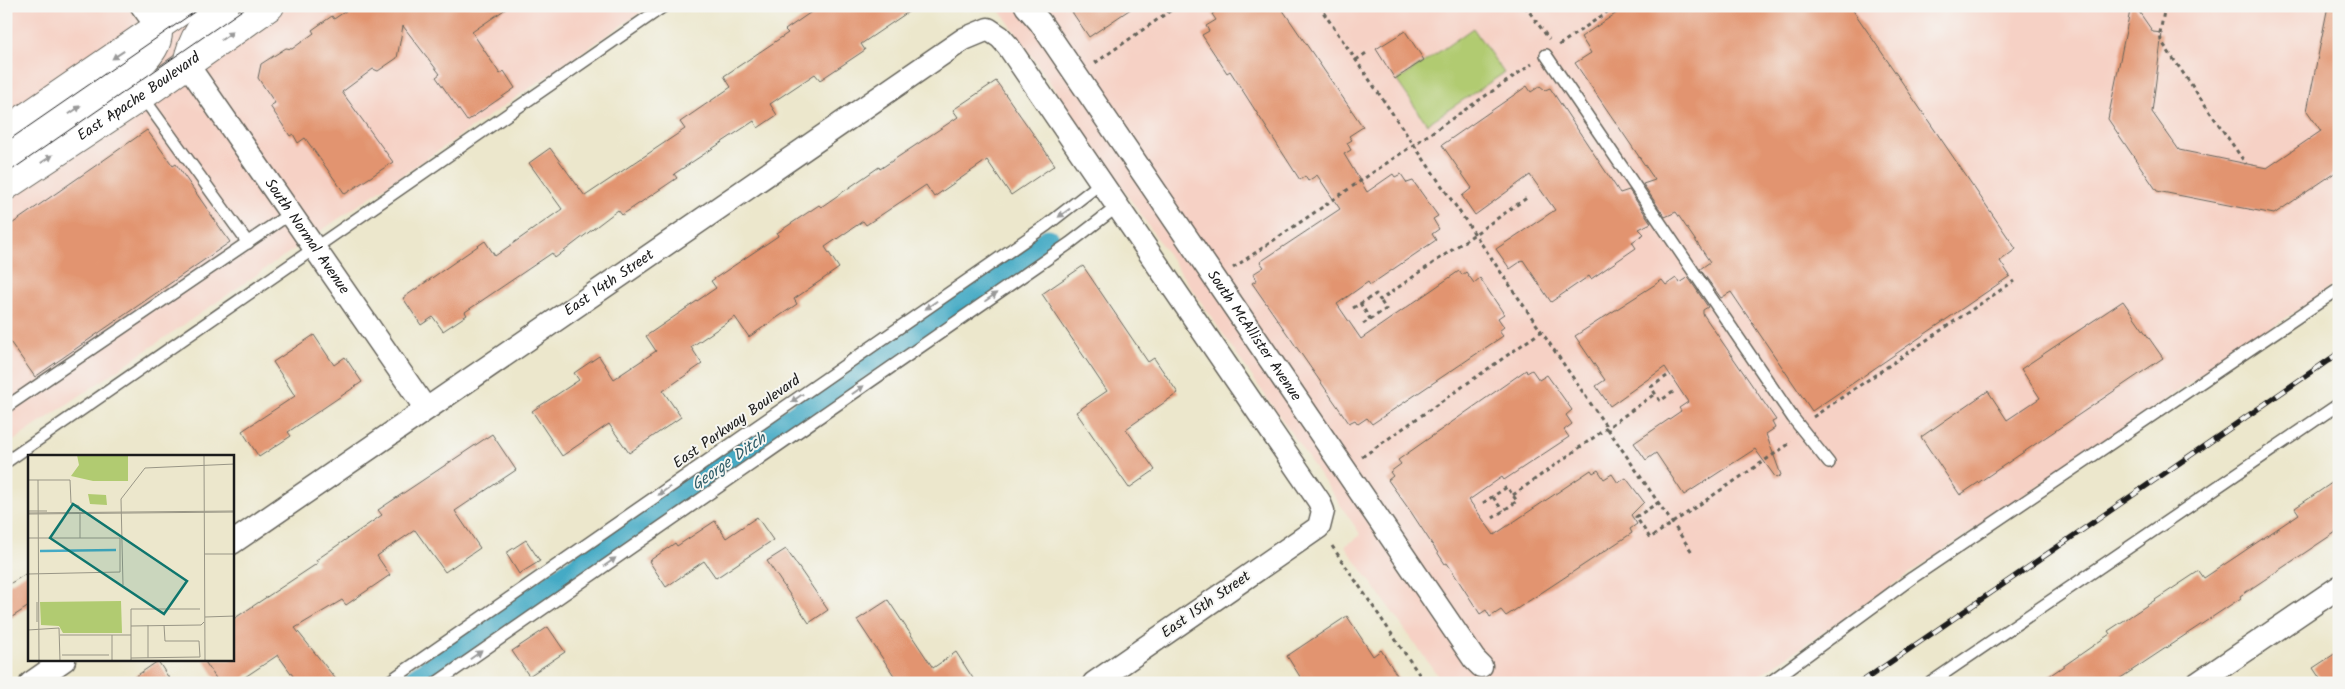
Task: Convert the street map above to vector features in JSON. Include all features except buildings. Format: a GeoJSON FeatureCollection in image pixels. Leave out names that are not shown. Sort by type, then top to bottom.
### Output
{"type":"FeatureCollection","features":[{"type":"Feature","properties":{"kind":"main road"},"geometry":{"type":"LineString","coordinates":[[6,131],[188,6]]}},
{"type":"Feature","properties":{"kind":"main road"},"geometry":{"type":"LineString","coordinates":[[187,64],[191,46],[197,32],[225,6]]}},
{"type":"Feature","properties":{"kind":"main road","name":"East Apache Boulevard"},"geometry":{"type":"LineString","coordinates":[[6,186],[142,96],[270,6]]}},
{"type":"Feature","properties":{"kind":"main road"},"geometry":{"type":"LineString","coordinates":[[6,157],[139,66],[153,51],[159,37],[158,28]]}},
{"type":"Feature","properties":{"kind":"street"},"geometry":{"type":"LineString","coordinates":[[142,6],[158,28]]}},
{"type":"Feature","properties":{"kind":"street","name":"South McAllister Avenue"},"geometry":{"type":"LineString","coordinates":[[1026,6],[1040,22],[1481,666]]}},
{"type":"Feature","properties":{"kind":"street","name":"East 14th Street"},"geometry":{"type":"LineString","coordinates":[[234,542],[964,39],[988,28],[1008,46],[1102,182]]}},
{"type":"Feature","properties":{"kind":"street","name":"South Normal Avenue"},"geometry":{"type":"LineString","coordinates":[[187,64],[426,409]]}},
{"type":"Feature","properties":{"kind":"street"},"geometry":{"type":"LineString","coordinates":[[1102,182],[1319,502],[1323,512],[1319,527]]}},
{"type":"Feature","properties":{"kind":"street","name":"East 15th Street"},"geometry":{"type":"LineString","coordinates":[[1094,683],[1319,527]]}},
{"type":"Feature","properties":{"kind":"street"},"geometry":{"type":"LineString","coordinates":[[2198,683],[2339,587]]}},
{"type":"Feature","properties":{"kind":"street"},"geometry":{"type":"LineString","coordinates":[[31,683],[61,662]]}},
{"type":"Feature","properties":{"kind":"lane"},"geometry":{"type":"LineString","coordinates":[[6,462],[664,6]]}},
{"type":"Feature","properties":{"kind":"lane"},"geometry":{"type":"LineString","coordinates":[[1546,55],[1802,430],[1829,463]]}},
{"type":"Feature","properties":{"kind":"lane"},"geometry":{"type":"LineString","coordinates":[[142,96],[248,243]]}},
{"type":"Feature","properties":{"kind":"lane","name":"East Parkway Boulevard"},"geometry":{"type":"LineString","coordinates":[[386,683],[1047,225],[1102,182]]}},
{"type":"Feature","properties":{"kind":"lane"},"geometry":{"type":"LineString","coordinates":[[436,683],[1062,248],[1118,206]]}},
{"type":"Feature","properties":{"kind":"lane"},"geometry":{"type":"LineString","coordinates":[[6,407],[292,213]]}},
{"type":"Feature","properties":{"kind":"lane"},"geometry":{"type":"LineString","coordinates":[[1769,683],[1920,572],[2339,289]]}},
{"type":"Feature","properties":{"kind":"lane"},"geometry":{"type":"LineString","coordinates":[[1930,683],[2339,404]]}},
{"type":"Feature","properties":{"kind":"path"},"geometry":{"type":"LineString","coordinates":[[1093,65],[1177,6]]}},
{"type":"Feature","properties":{"kind":"path"},"geometry":{"type":"LineString","coordinates":[[1319,6],[1692,552]]}},
{"type":"Feature","properties":{"kind":"path"},"geometry":{"type":"LineString","coordinates":[[1231,270],[1616,6]]}},
{"type":"Feature","properties":{"kind":"path"},"geometry":{"type":"LineString","coordinates":[[2130,6],[2134,12]]}},
{"type":"Feature","properties":{"kind":"path"},"geometry":{"type":"LineString","coordinates":[[2165,6],[2160,33],[2161,41],[2246,164]]}},
{"type":"Feature","properties":{"kind":"path"},"geometry":{"type":"LineString","coordinates":[[1356,60],[1368,52]]}},
{"type":"Feature","properties":{"kind":"path"},"geometry":{"type":"LineString","coordinates":[[1380,300],[1528,197]]}},
{"type":"Feature","properties":{"kind":"path"},"geometry":{"type":"LineString","coordinates":[[1659,502],[1636,518],[1650,538],[1794,441],[1810,419],[2014,281]]}},
{"type":"Feature","properties":{"kind":"path"},"geometry":{"type":"LineString","coordinates":[[1353,308],[1376,294],[1386,309],[1363,324]]}},
{"type":"Feature","properties":{"kind":"path"},"geometry":{"type":"LineString","coordinates":[[1360,304],[1370,318]]}},
{"type":"Feature","properties":{"kind":"path"},"geometry":{"type":"LineString","coordinates":[[1359,458],[1542,331]]}},
{"type":"Feature","properties":{"kind":"path"},"geometry":{"type":"LineString","coordinates":[[1667,376],[1651,387],[1660,401],[1676,390]]}},
{"type":"Feature","properties":{"kind":"path"},"geometry":{"type":"LineString","coordinates":[[1513,495],[1656,393]]}},
{"type":"Feature","properties":{"kind":"path"},"geometry":{"type":"LineString","coordinates":[[1483,503],[1507,487],[1513,495],[1517,501],[1493,518]]}},
{"type":"Feature","properties":{"kind":"path"},"geometry":{"type":"LineString","coordinates":[[1493,497],[1503,511]]}},
{"type":"Feature","properties":{"kind":"path"},"geometry":{"type":"LineString","coordinates":[[1319,527],[1426,683]]}},
{"type":"Feature","properties":{"kind":"shaded area"},"geometry":{"type":"Polygon","coordinates":[[[6,6],[650,6],[6,446],[6,6]]]}},
{"type":"Feature","properties":{"kind":"shaded area"},"geometry":{"type":"Polygon","coordinates":[[[995,6],[2339,6],[2339,282],[1748,683],[1443,683],[1345,546],[1361,535],[1004,16],[995,6]]]}},
{"type":"Feature","properties":{"kind":"green space"},"geometry":{"type":"Polygon","coordinates":[[[1473,28],[1504,73],[1427,124],[1397,81],[1473,28]]]}},
{"type":"Feature","properties":{"kind":"waterway","name":"George Ditch"},"geometry":{"type":"LineString","coordinates":[[411,683],[1048,241]]}},
{"type":"Feature","properties":{"kind":"tram line"},"geometry":{"type":"LineString","coordinates":[[6,142],[203,6]]}},
{"type":"Feature","properties":{"kind":"tram line"},"geometry":{"type":"LineString","coordinates":[[6,174],[248,6]]}},
{"type":"Feature","properties":{"kind":"railway"},"geometry":{"type":"LineString","coordinates":[[1860,683],[2339,353]]}}]}
